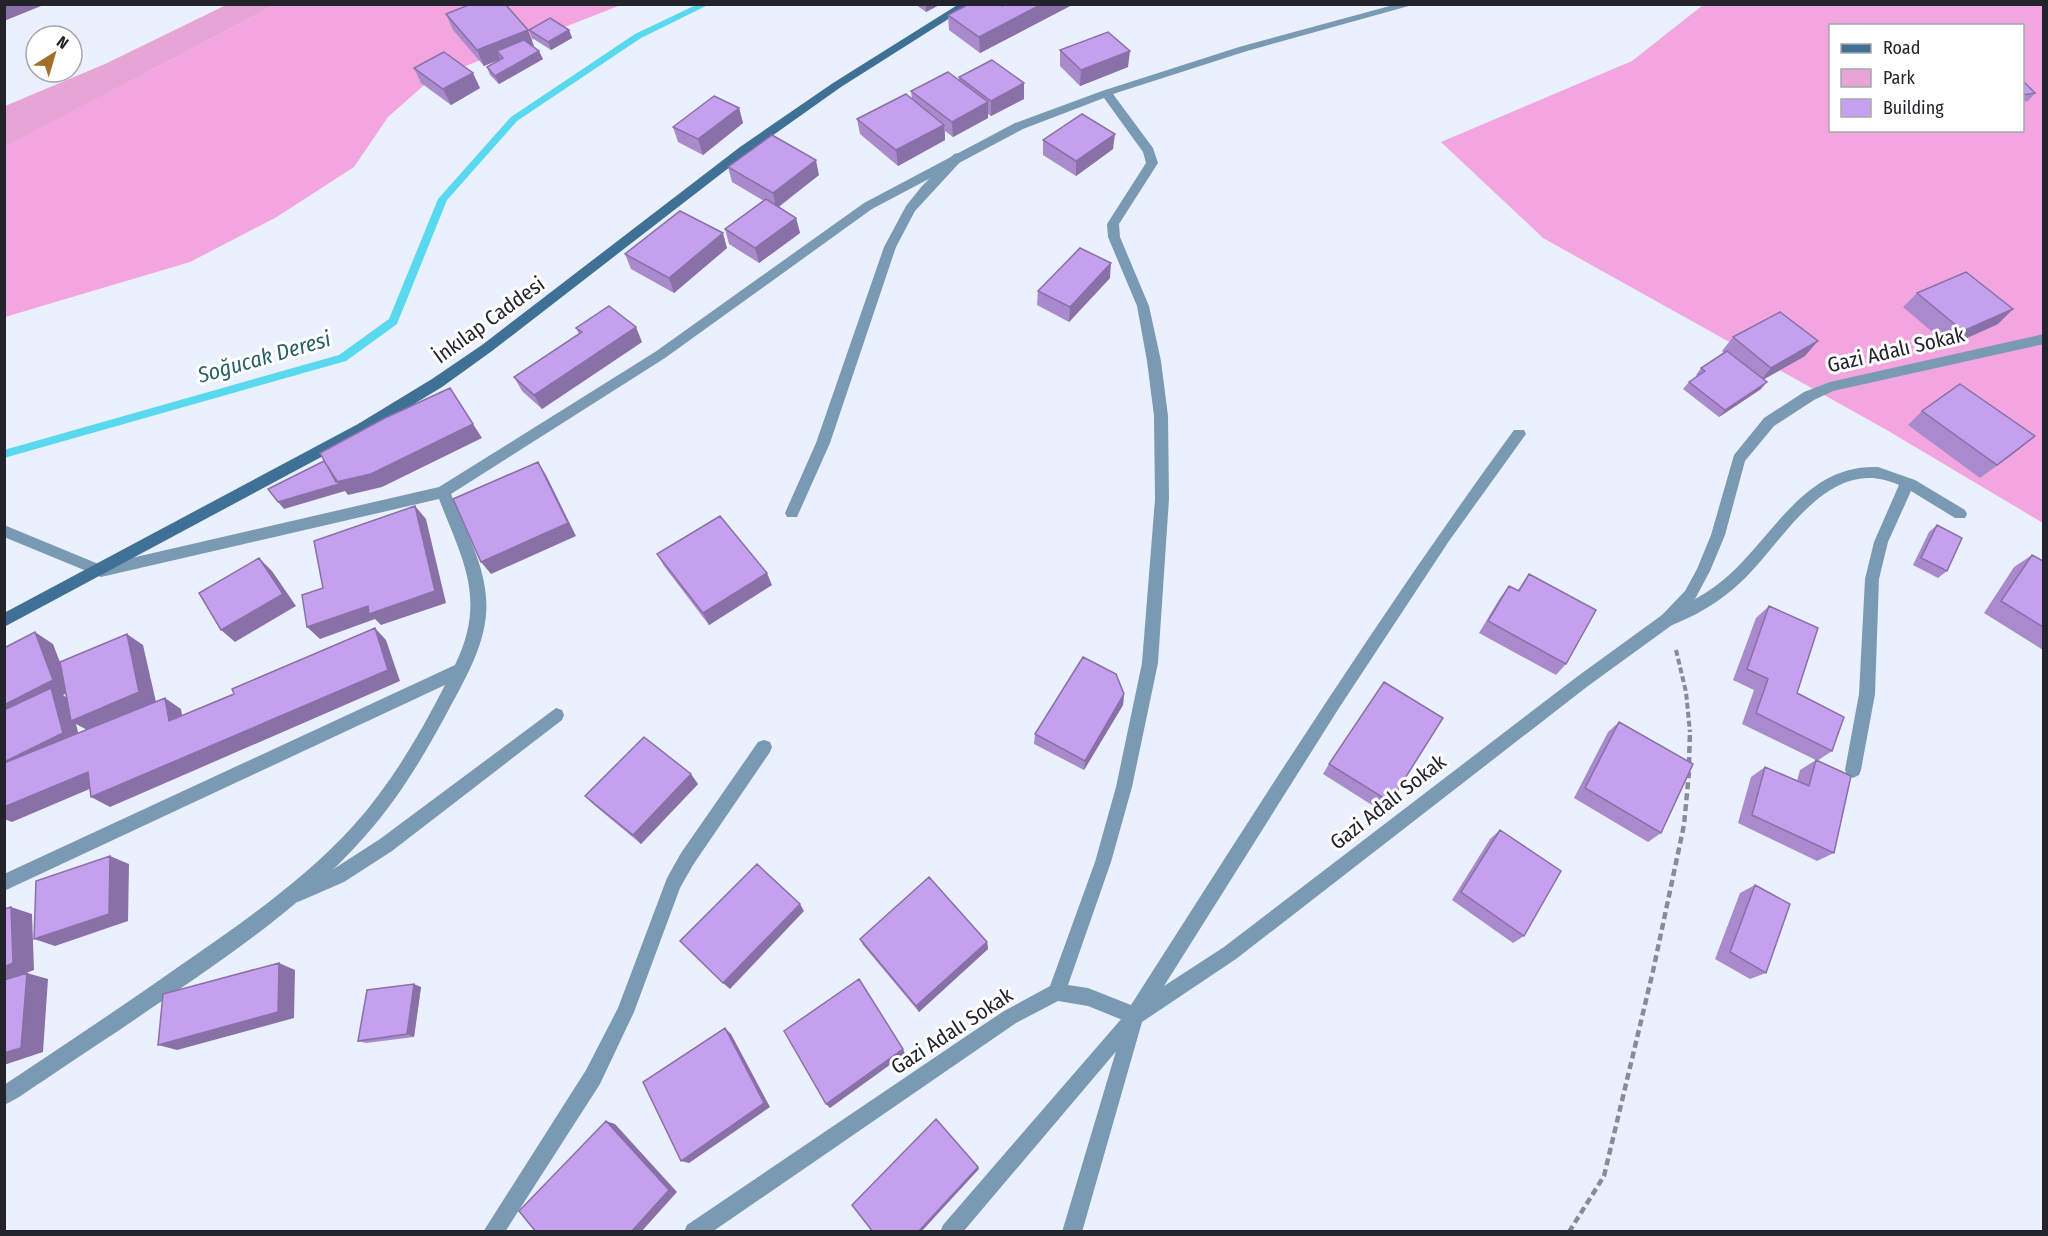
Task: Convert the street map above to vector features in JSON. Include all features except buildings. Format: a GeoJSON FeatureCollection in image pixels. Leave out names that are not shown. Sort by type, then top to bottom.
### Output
{"type":"FeatureCollection","features":[{"type":"Feature","properties":{"kind":"street","name":"İnkılap Caddesi"},"geometry":{"type":"LineString","coordinates":[[4,621],[363,428],[437,383],[488,348],[744,150],[837,85],[935,22],[968,4]]}},
{"type":"Feature","properties":{"kind":"street"},"geometry":{"type":"LineString","coordinates":[[4,531],[100,571],[443,492],[660,355],[868,206],[1019,126],[1106,93],[1243,49],[1411,4]]}},
{"type":"Feature","properties":{"kind":"street"},"geometry":{"type":"LineString","coordinates":[[1106,93],[1149,151],[1152,163],[1113,224],[1114,237],[1143,306],[1154,361],[1161,416],[1162,499],[1150,663],[1126,775],[1104,862],[1057,992],[1088,997],[1136,1016]]}},
{"type":"Feature","properties":{"kind":"street"},"geometry":{"type":"LineString","coordinates":[[792,513],[823,443],[890,247],[910,208],[958,157]]}},
{"type":"Feature","properties":{"kind":"street","name":"Gazi Adalı Sokak"},"geometry":{"type":"LineString","coordinates":[[1136,1016],[1230,953],[1574,688],[1667,620],[1690,595],[1703,571],[1718,535],[1739,459],[1769,422],[1809,396],[1830,387],[2043,339]]}},
{"type":"Feature","properties":{"kind":"street"},"geometry":{"type":"LineString","coordinates":[[950,1232],[1136,1016],[1333,704],[1444,537],[1518,434]]}},
{"type":"Feature","properties":{"kind":"street"},"geometry":{"type":"LineString","coordinates":[[1667,620],[1693,610],[1722,590],[1745,570],[1809,495],[1836,480],[1877,473],[1896,478],[1960,514]]}},
{"type":"Feature","properties":{"kind":"street"},"geometry":{"type":"LineString","coordinates":[[1853,770],[1867,694],[1872,579],[1881,542],[1907,484]]}},
{"type":"Feature","properties":{"kind":"street"},"geometry":{"type":"LineString","coordinates":[[4,1096],[254,926],[350,841],[388,793],[434,723],[461,670],[479,614],[478,585],[443,492]]}},
{"type":"Feature","properties":{"kind":"street"},"geometry":{"type":"LineString","coordinates":[[4,884],[461,670]]}},
{"type":"Feature","properties":{"kind":"street"},"geometry":{"type":"LineString","coordinates":[[287,899],[338,876],[386,844],[556,715]]}},
{"type":"Feature","properties":{"kind":"street"},"geometry":{"type":"LineString","coordinates":[[493,1232],[593,1077],[625,1012],[674,884],[687,859],[764,747]]}},
{"type":"Feature","properties":{"kind":"street","name":"Gazi Adalı Sokak"},"geometry":{"type":"LineString","coordinates":[[694,1232],[980,1036],[1057,992]]}},
{"type":"Feature","properties":{"kind":"street"},"geometry":{"type":"LineString","coordinates":[[1072,1232],[1136,1016]]}},
{"type":"Feature","properties":{"kind":"path"},"geometry":{"type":"LineString","coordinates":[[1569,1232],[1604,1176],[1653,971],[1684,825],[1691,744],[1683,672],[1667,620]]}},
{"type":"Feature","properties":{"kind":"green space"},"geometry":{"type":"Polygon","coordinates":[[[226,5],[275,5],[5,147],[5,106],[57,84],[84,84],[84,73],[226,5]]]}},
{"type":"Feature","properties":{"kind":"shaded area"},"geometry":{"type":"Polygon","coordinates":[[[275,5],[621,5],[430,80],[388,117],[354,167],[275,218],[190,262],[5,317],[4,147],[275,5]]]}},
{"type":"Feature","properties":{"kind":"shaded area"},"geometry":{"type":"Polygon","coordinates":[[[1703,5],[2043,5],[2043,523],[1885,429],[1543,238],[1441,142],[1632,61],[1703,5]]]}},
{"type":"Feature","properties":{"kind":"waterway","name":"Soğucak Deresi"},"geometry":{"type":"LineString","coordinates":[[4,454],[342,358],[393,321],[443,199],[514,119],[638,36],[706,4]]}}]}
